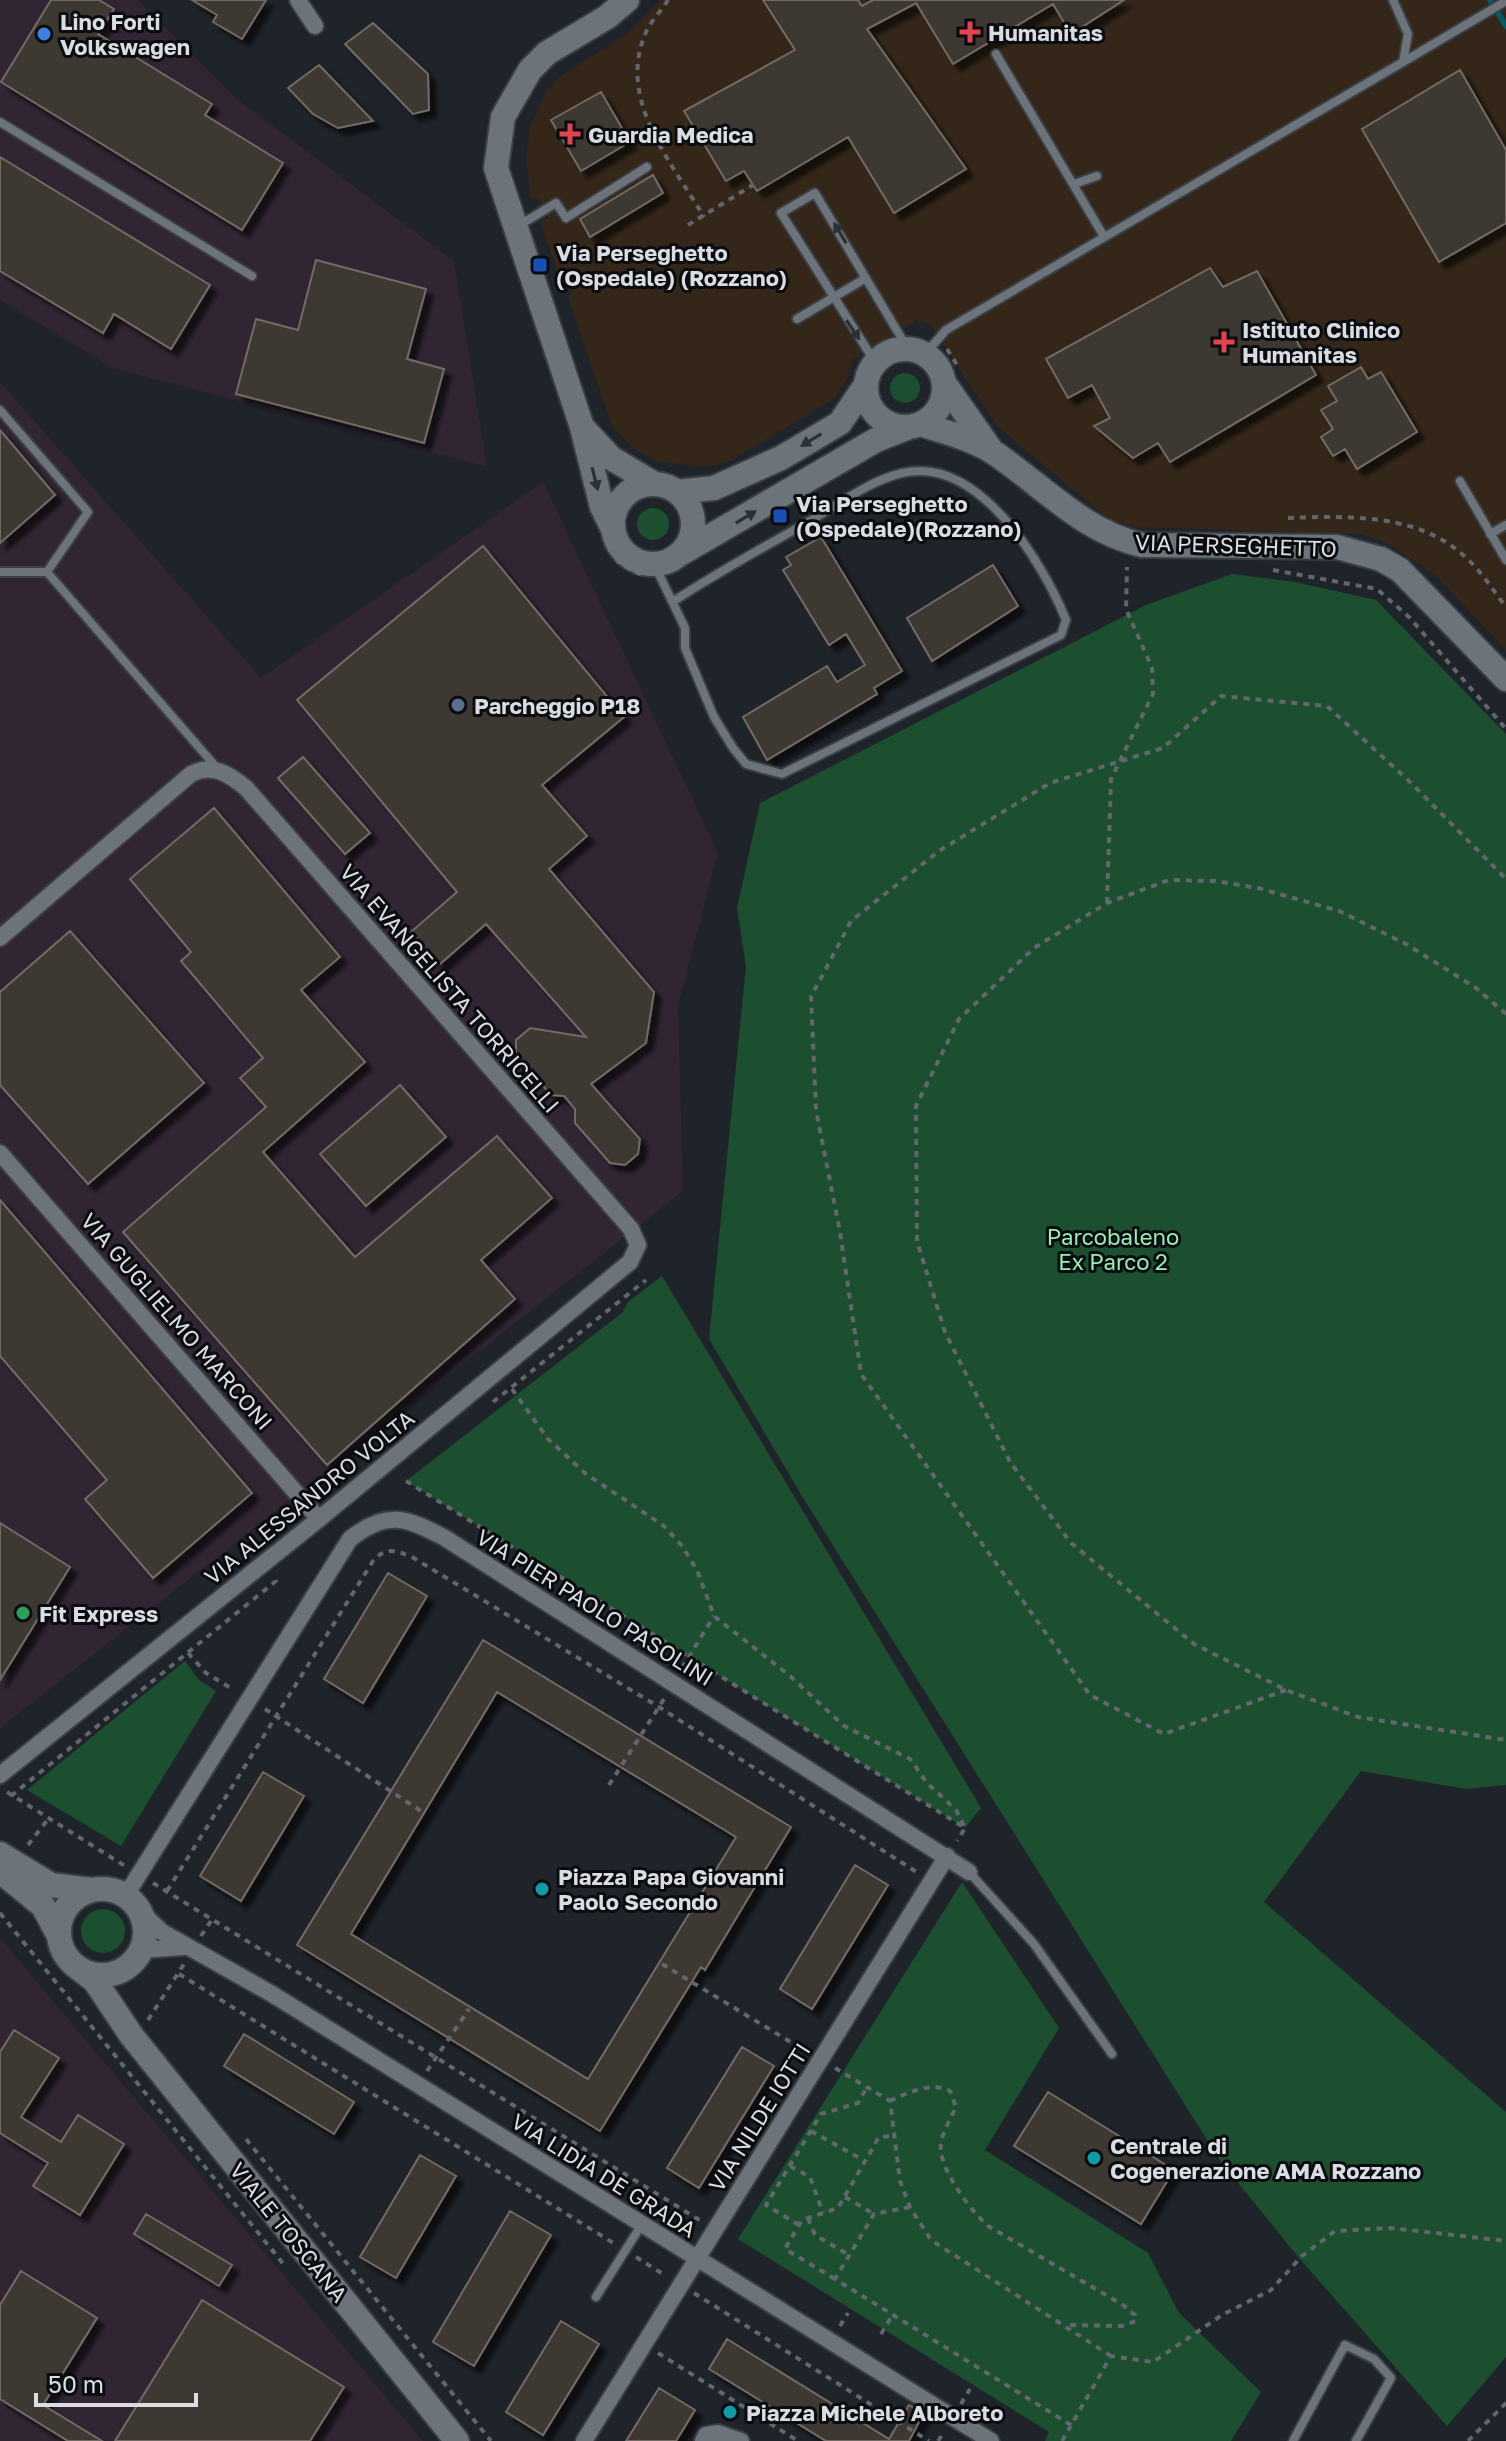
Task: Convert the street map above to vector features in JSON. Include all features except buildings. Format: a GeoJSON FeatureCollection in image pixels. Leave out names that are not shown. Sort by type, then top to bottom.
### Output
{"type":"FeatureCollection","features":[{"type":"Feature","properties":{"kind":"street"},"geometry":{"type":"LineString","coordinates":[[298,0],[315,26]]}},
{"type":"Feature","properties":{"kind":"street"},"geometry":{"type":"LineString","coordinates":[[627,0],[607,17],[547,53],[530,70],[509,104],[498,140],[496,168],[582,427],[602,507],[626,553],[654,564],[678,555],[876,440],[914,425],[940,405],[944,383],[940,370],[917,352],[886,353],[875,362],[865,386],[840,423],[781,458],[714,488],[677,492]]}},
{"type":"Feature","properties":{"kind":"street","name":"VIA PERSEGHETTO"},"geometry":{"type":"LineString","coordinates":[[944,383],[993,452],[1090,525],[1115,539],[1142,545],[1337,547],[1381,559],[1400,570],[1506,679]]}},
{"type":"Feature","properties":{"kind":"street"},"geometry":{"type":"LineString","coordinates":[[865,386],[870,406],[879,417],[897,426],[914,425]]}},
{"type":"Feature","properties":{"kind":"street","name":"VIA PERSEGHETTO"},"geometry":{"type":"LineString","coordinates":[[914,425],[993,452]]}},
{"type":"Feature","properties":{"kind":"street"},"geometry":{"type":"LineString","coordinates":[[582,427],[611,458],[653,483],[677,492],[687,502],[693,523],[691,537],[678,555]]}},
{"type":"Feature","properties":{"kind":"street"},"geometry":{"type":"LineString","coordinates":[[613,529],[614,516],[628,492],[653,483]]}},
{"type":"Feature","properties":{"kind":"street"},"geometry":{"type":"LineString","coordinates":[[0,938],[191,774],[203,768],[218,770]]}},
{"type":"Feature","properties":{"kind":"street","name":"VIA EVANGELISTA TORRICELLI"},"geometry":{"type":"LineString","coordinates":[[218,770],[246,788],[631,1229],[638,1245]]}},
{"type":"Feature","properties":{"kind":"street","name":"VIA GUGLIELMO MARCONI"},"geometry":{"type":"LineString","coordinates":[[0,1153],[319,1519]]}},
{"type":"Feature","properties":{"kind":"street","name":"VIA ALESSANDRO VOLTA"},"geometry":{"type":"LineString","coordinates":[[0,1775],[319,1519],[630,1262],[638,1245]]}},
{"type":"Feature","properties":{"kind":"street","name":"VIA PIER PAOLO PASOLINI"},"geometry":{"type":"LineString","coordinates":[[135,1894],[249,1699],[350,1539],[380,1520],[397,1518],[415,1522],[445,1538],[969,1872]]}},
{"type":"Feature","properties":{"kind":"street"},"geometry":{"type":"LineString","coordinates":[[0,1854],[51,1885],[135,1894],[145,1928],[138,1955],[125,1983],[132,2024]]}},
{"type":"Feature","properties":{"kind":"street","name":"VIA NILDE IOTTI"},"geometry":{"type":"LineString","coordinates":[[584,2441],[947,1856]]}},
{"type":"Feature","properties":{"kind":"street"},"geometry":{"type":"LineString","coordinates":[[0,1872],[43,1906],[65,1955],[78,1968],[106,1975],[125,1969],[138,1955],[171,1946],[193,1949]]}},
{"type":"Feature","properties":{"kind":"street"},"geometry":{"type":"LineString","coordinates":[[59,1936],[67,1906],[91,1890]]}},
{"type":"Feature","properties":{"kind":"street","name":"VIA LIDIA DE GRADA"},"geometry":{"type":"LineString","coordinates":[[135,1894],[162,1932],[415,2084],[991,2441]]}},
{"type":"Feature","properties":{"kind":"street","name":"VIALE TOSCANA"},"geometry":{"type":"LineString","coordinates":[[78,1968],[95,1981],[132,2024],[457,2441]]}},
{"type":"Feature","properties":{"kind":"street"},"geometry":{"type":"LineString","coordinates":[[703,2441],[706,2435],[718,2433],[741,2441]]}},
{"type":"Feature","properties":{"kind":"lane"},"geometry":{"type":"LineString","coordinates":[[1393,0],[1408,34],[1403,62]]}},
{"type":"Feature","properties":{"kind":"lane"},"geometry":{"type":"LineString","coordinates":[[875,362],[781,213],[815,193],[866,278],[917,352],[946,330],[1103,235],[1506,1]]}},
{"type":"Feature","properties":{"kind":"lane"},"geometry":{"type":"LineString","coordinates":[[996,54],[1103,235]]}},
{"type":"Feature","properties":{"kind":"lane"},"geometry":{"type":"LineString","coordinates":[[0,122],[252,276]]}},
{"type":"Feature","properties":{"kind":"lane"},"geometry":{"type":"LineString","coordinates":[[514,229],[556,203],[566,218],[647,167]]}},
{"type":"Feature","properties":{"kind":"lane"},"geometry":{"type":"LineString","coordinates":[[1074,184],[1097,176]]}},
{"type":"Feature","properties":{"kind":"lane"},"geometry":{"type":"LineString","coordinates":[[797,319],[866,278]]}},
{"type":"Feature","properties":{"kind":"lane"},"geometry":{"type":"LineString","coordinates":[[0,410],[88,512],[47,572]]}},
{"type":"Feature","properties":{"kind":"lane"},"geometry":{"type":"LineString","coordinates":[[654,564],[685,628],[685,648],[714,717],[746,764],[764,772],[782,774],[1061,635],[1066,620],[1015,530],[998,509],[945,475],[923,471],[881,480],[674,601]]}},
{"type":"Feature","properties":{"kind":"lane"},"geometry":{"type":"LineString","coordinates":[[1460,481],[1506,560]]}},
{"type":"Feature","properties":{"kind":"lane"},"geometry":{"type":"LineString","coordinates":[[1490,534],[1506,525]]}},
{"type":"Feature","properties":{"kind":"lane"},"geometry":{"type":"LineString","coordinates":[[0,572],[47,572],[218,770]]}},
{"type":"Feature","properties":{"kind":"lane","name":"VIA PIER PAOLO PASOLINI"},"geometry":{"type":"LineString","coordinates":[[969,1872],[1034,1944],[1112,2054]]}},
{"type":"Feature","properties":{"kind":"lane"},"geometry":{"type":"LineString","coordinates":[[596,2297],[642,2224]]}},
{"type":"Feature","properties":{"kind":"lane"},"geometry":{"type":"LineString","coordinates":[[1293,2441],[1345,2345],[1374,2359],[1391,2378],[1356,2441]]}},
{"type":"Feature","properties":{"kind":"path"},"geometry":{"type":"LineString","coordinates":[[668,0],[647,30],[635,74],[643,112],[704,217]]}},
{"type":"Feature","properties":{"kind":"path"},"geometry":{"type":"LineString","coordinates":[[688,225],[753,185]]}},
{"type":"Feature","properties":{"kind":"path"},"geometry":{"type":"LineString","coordinates":[[1288,518],[1338,516],[1390,521],[1433,534],[1463,554],[1506,607]]}},
{"type":"Feature","properties":{"kind":"path"},"geometry":{"type":"LineString","coordinates":[[1107,903],[1111,779],[1153,694],[1152,668],[1126,609],[1127,567],[1141,567]]}},
{"type":"Feature","properties":{"kind":"path"},"geometry":{"type":"LineString","coordinates":[[1262,568],[1377,589],[1410,618],[1506,729]]}},
{"type":"Feature","properties":{"kind":"path"},"geometry":{"type":"LineString","coordinates":[[1286,1690],[1164,1734],[1090,1695],[861,1374],[840,1232],[816,1110],[811,997],[851,921],[939,851],[1050,783],[1163,748],[1221,696],[1327,706],[1410,782],[1506,879]]}},
{"type":"Feature","properties":{"kind":"path"},"geometry":{"type":"LineString","coordinates":[[1506,1014],[1476,988],[1406,944],[1339,911],[1258,888],[1215,881],[1169,880],[1107,903],[1034,948],[959,1019],[916,1106],[917,1241],[945,1332],[1010,1462],[1071,1543],[1194,1644],[1286,1690],[1358,1717],[1506,1740]]}},
{"type":"Feature","properties":{"kind":"path"},"geometry":{"type":"LineString","coordinates":[[511,1388],[558,1448],[586,1474],[664,1526],[682,1546],[697,1570],[714,1616],[790,1676],[844,1726],[910,1759],[927,1783],[956,1810],[965,1828]]}},
{"type":"Feature","properties":{"kind":"path"},"geometry":{"type":"LineString","coordinates":[[406,1481],[691,1655],[965,1828]]}},
{"type":"Feature","properties":{"kind":"path"},"geometry":{"type":"LineString","coordinates":[[167,1891],[373,1561],[381,1552],[389,1550],[412,1557],[659,1707],[931,1881]]}},
{"type":"Feature","properties":{"kind":"path"},"geometry":{"type":"LineString","coordinates":[[609,1785],[714,1616]]}},
{"type":"Feature","properties":{"kind":"path"},"geometry":{"type":"LineString","coordinates":[[176,1632],[206,1673],[424,1813]]}},
{"type":"Feature","properties":{"kind":"path"},"geometry":{"type":"LineString","coordinates":[[0,1785],[49,1818],[135,1894],[167,1891],[715,2230]]}},
{"type":"Feature","properties":{"kind":"path"},"geometry":{"type":"LineString","coordinates":[[27,1847],[49,1818]]}},
{"type":"Feature","properties":{"kind":"path"},"geometry":{"type":"LineString","coordinates":[[947,1856],[965,1828]]}},
{"type":"Feature","properties":{"kind":"path"},"geometry":{"type":"LineString","coordinates":[[0,1913],[289,2271]]}},
{"type":"Feature","properties":{"kind":"path"},"geometry":{"type":"LineString","coordinates":[[132,2024],[148,2020],[213,1918]]}},
{"type":"Feature","properties":{"kind":"path"},"geometry":{"type":"LineString","coordinates":[[662,1964],[890,2101],[930,2088],[950,2091],[956,2107],[941,2143],[941,2159],[972,2212],[988,2226],[1123,2305],[1135,2315],[1136,2321],[1121,2326],[1066,2324]]}},
{"type":"Feature","properties":{"kind":"path"},"geometry":{"type":"LineString","coordinates":[[179,1974],[929,2441]]}},
{"type":"Feature","properties":{"kind":"path"},"geometry":{"type":"LineString","coordinates":[[415,2084],[439,2058],[469,2009]]}},
{"type":"Feature","properties":{"kind":"path"},"geometry":{"type":"LineString","coordinates":[[148,2020],[158,2032]]}},
{"type":"Feature","properties":{"kind":"path"},"geometry":{"type":"LineString","coordinates":[[799,2225],[766,2205],[821,2114],[858,2103],[867,2087]]}},
{"type":"Feature","properties":{"kind":"path"},"geometry":{"type":"LineString","coordinates":[[890,2101],[900,2181],[910,2207],[931,2240],[1066,2324],[1111,2356],[1153,2362],[1222,2315],[1271,2290],[1302,2256],[1335,2231],[1391,2228],[1506,2241]]}},
{"type":"Feature","properties":{"kind":"path"},"geometry":{"type":"LineString","coordinates":[[811,2131],[865,2161]]}},
{"type":"Feature","properties":{"kind":"path"},"geometry":{"type":"LineString","coordinates":[[895,2136],[879,2137],[838,2208],[808,2218],[799,2225],[785,2249],[1071,2425]]}},
{"type":"Feature","properties":{"kind":"path"},"geometry":{"type":"LineString","coordinates":[[245,2138],[491,2441]]}},
{"type":"Feature","properties":{"kind":"path"},"geometry":{"type":"LineString","coordinates":[[790,2166],[810,2177],[823,2213]]}},
{"type":"Feature","properties":{"kind":"path"},"geometry":{"type":"LineString","coordinates":[[844,2197],[874,2214],[910,2207]]}},
{"type":"Feature","properties":{"kind":"path"},"geometry":{"type":"LineString","coordinates":[[835,2279],[874,2214]]}},
{"type":"Feature","properties":{"kind":"path"},"geometry":{"type":"LineString","coordinates":[[808,2218],[815,2235],[849,2255]]}},
{"type":"Feature","properties":{"kind":"path"},"geometry":{"type":"LineString","coordinates":[[881,2334],[893,2314]]}},
{"type":"Feature","properties":{"kind":"path"},"geometry":{"type":"LineString","coordinates":[[644,2344],[798,2441]]}},
{"type":"Feature","properties":{"kind":"path"},"geometry":{"type":"LineString","coordinates":[[1062,2441],[1111,2356]]}},
{"type":"Feature","properties":{"kind":"path"},"geometry":{"type":"LineString","coordinates":[[1468,2441],[1506,2403]]}},
{"type":"Feature","properties":{"kind":"shaded area"},"geometry":{"type":"Polygon","coordinates":[[[0,0],[137,0],[234,97],[454,261],[487,467],[113,368],[0,300],[0,0]]]}},
{"type":"Feature","properties":{"kind":"shaded area","name":"Istituto Clinico Humanitas"},"geometry":{"type":"Polygon","coordinates":[[[661,0],[1506,0],[1506,650],[1435,575],[1390,545],[1362,534],[1136,527],[1109,519],[998,427],[930,324],[916,320],[852,360],[849,375],[834,399],[728,462],[703,467],[655,461],[633,448],[613,427],[568,296],[573,293],[568,285],[561,283],[540,222],[548,217],[538,198],[531,200],[526,157],[530,127],[546,92],[559,77],[625,36],[661,0]]]}},
{"type":"Feature","properties":{"kind":"shaded area"},"geometry":{"type":"Polygon","coordinates":[[[0,382],[261,678],[543,482],[718,853],[678,1005],[683,1191],[0,1728],[0,382]]]}},
{"type":"Feature","properties":{"kind":"shaded area"},"geometry":{"type":"Polygon","coordinates":[[[0,1938],[423,2441],[0,2441],[0,1938]]]}},
{"type":"Feature","properties":{"kind":"green space"},"geometry":{"type":"Polygon","coordinates":[[[905,373],[916,377],[920,388],[916,399],[905,403],[894,399],[890,388],[894,377],[905,373]]]}},
{"type":"Feature","properties":{"kind":"green space"},"geometry":{"type":"Polygon","coordinates":[[[653,508],[664,513],[669,524],[664,535],[653,540],[642,535],[637,524],[642,513],[653,508]]]}},
{"type":"Feature","properties":{"kind":"green space","name":"Parcobaleno Ex Parco 2"},"geometry":{"type":"Polygon","coordinates":[[[1232,574],[1295,582],[1376,600],[1506,734],[1506,1785],[1466,1789],[1361,1771],[1264,1902],[1506,2112],[1506,2357],[1447,2426],[1299,2258],[1221,2162],[805,1501],[709,1339],[746,966],[737,908],[760,803],[1146,605],[1232,574]]]}},
{"type":"Feature","properties":{"kind":"green space"},"geometry":{"type":"Polygon","coordinates":[[[662,1276],[981,1808],[965,1828],[406,1481],[623,1312],[628,1302],[662,1276]]]}},
{"type":"Feature","properties":{"kind":"green space"},"geometry":{"type":"Polygon","coordinates":[[[185,1661],[199,1680],[216,1691],[121,1846],[27,1790],[185,1661]]]}},
{"type":"Feature","properties":{"kind":"green space"},"geometry":{"type":"Polygon","coordinates":[[[962,1882],[1059,2028],[985,2150],[1148,2253],[1179,2313],[1261,2392],[1231,2441],[1045,2441],[1049,2432],[738,2239],[962,1882]]]}},
{"type":"Feature","properties":{"kind":"green space"},"geometry":{"type":"Polygon","coordinates":[[[103,1909],[119,1915],[125,1931],[119,1947],[103,1953],[87,1947],[81,1931],[87,1915],[103,1909]]]}},
{"type":"Feature","properties":{"kind":"waterway"},"geometry":{"type":"LineString","coordinates":[[1490,0],[1506,26]]}},
{"type":"Feature","properties":{"kind":"place","name":"Humanitas"},"geometry":{"type":"Point","coordinates":[970,32]}},
{"type":"Feature","properties":{"kind":"place","name":"Lino Forti Volkswagen"},"geometry":{"type":"Point","coordinates":[44,34]}},
{"type":"Feature","properties":{"kind":"place","name":"Guardia Medica"},"geometry":{"type":"Point","coordinates":[570,134]}},
{"type":"Feature","properties":{"kind":"place","name":"Via Perseghetto (Ospedale) (Rozzano)"},"geometry":{"type":"Point","coordinates":[540,265]}},
{"type":"Feature","properties":{"kind":"place","name":"Istituto Clinico Humanitas"},"geometry":{"type":"Point","coordinates":[1224,342]}},
{"type":"Feature","properties":{"kind":"place","name":"Via Perseghetto (Ospedale)(Rozzano)"},"geometry":{"type":"Point","coordinates":[780,516]}},
{"type":"Feature","properties":{"kind":"place","name":"Parcheggio P18"},"geometry":{"type":"Point","coordinates":[458,705]}},
{"type":"Feature","properties":{"kind":"place","name":"Fit Express"},"geometry":{"type":"Point","coordinates":[23,1613]}},
{"type":"Feature","properties":{"kind":"place","name":"Piazza Papa Giovanni Paolo Secondo"},"geometry":{"type":"Point","coordinates":[542,1889]}},
{"type":"Feature","properties":{"kind":"place","name":"Centrale di Cogenerazione AMA Rozzano"},"geometry":{"type":"Point","coordinates":[1094,2158]}},
{"type":"Feature","properties":{"kind":"place","name":"Piazza Michele Alboreto"},"geometry":{"type":"Point","coordinates":[730,2412]}}]}
